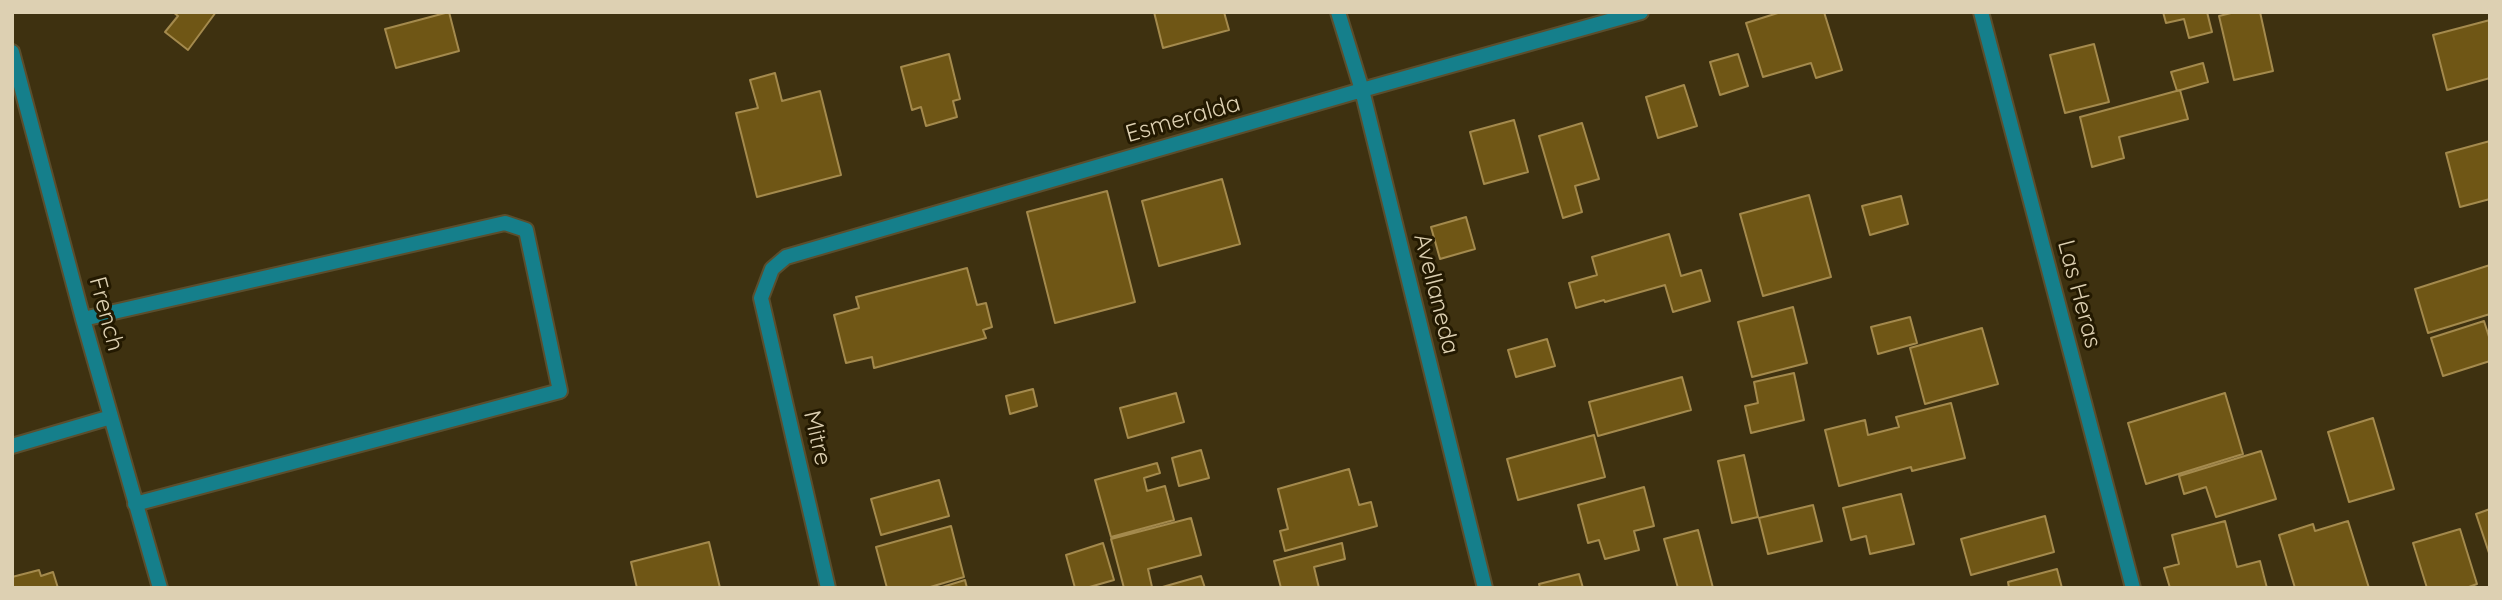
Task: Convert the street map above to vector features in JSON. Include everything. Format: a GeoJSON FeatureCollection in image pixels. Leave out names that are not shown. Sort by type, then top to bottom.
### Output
{"type":"FeatureCollection","features":[{"type":"Feature","properties":{"kind":"street","name":"Avellaneda"},"geometry":{"type":"LineString","coordinates":[[1338,12],[1362,90],[1485,588]]}},
{"type":"Feature","properties":{"kind":"street","name":"Esmeralda"},"geometry":{"type":"LineString","coordinates":[[761,298],[772,269],[786,257],[1641,12]]}},
{"type":"Feature","properties":{"kind":"street","name":"Las Heras"},"geometry":{"type":"LineString","coordinates":[[1981,12],[2133,588]]}},
{"type":"Feature","properties":{"kind":"street","name":"French"},"geometry":{"type":"LineString","coordinates":[[12,52],[83,319],[160,588]]}},
{"type":"Feature","properties":{"kind":"street"},"geometry":{"type":"LineString","coordinates":[[83,319],[505,223],[526,230],[560,391],[135,503]]}},
{"type":"Feature","properties":{"kind":"street","name":"Mitre"},"geometry":{"type":"LineString","coordinates":[[761,298],[828,588]]}},
{"type":"Feature","properties":{"kind":"street"},"geometry":{"type":"LineString","coordinates":[[12,446],[111,417]]}},
{"type":"Feature","properties":{"kind":"building"},"geometry":{"type":"Polygon","coordinates":[[[173,12],[216,12],[188,50],[165,32],[178,16],[173,12]]]}},
{"type":"Feature","properties":{"kind":"building"},"geometry":{"type":"Polygon","coordinates":[[[449,12],[459,51],[396,68],[385,29],[449,12]]]}},
{"type":"Feature","properties":{"kind":"building"},"geometry":{"type":"Polygon","coordinates":[[[1154,12],[1224,12],[1229,30],[1163,48],[1154,12]]]}},
{"type":"Feature","properties":{"kind":"building"},"geometry":{"type":"Polygon","coordinates":[[[1781,12],[1824,12],[1842,70],[1816,78],[1811,63],[1763,77],[1746,23],[1781,12]]]}},
{"type":"Feature","properties":{"kind":"building"},"geometry":{"type":"Polygon","coordinates":[[[2163,12],[2207,12],[2212,32],[2189,38],[2184,19],[2166,23],[2163,12]]]}},
{"type":"Feature","properties":{"kind":"building"},"geometry":{"type":"Polygon","coordinates":[[[2235,12],[2260,12],[2273,71],[2234,80],[2219,16],[2235,12]]]}},
{"type":"Feature","properties":{"kind":"building"},"geometry":{"type":"Polygon","coordinates":[[[2490,20],[2490,78],[2447,90],[2433,35],[2490,20]]]}},
{"type":"Feature","properties":{"kind":"building"},"geometry":{"type":"Polygon","coordinates":[[[2094,44],[2109,102],[2065,113],[2050,55],[2094,44]]]}},
{"type":"Feature","properties":{"kind":"building"},"geometry":{"type":"Polygon","coordinates":[[[949,54],[960,99],[953,101],[957,117],[926,126],[921,107],[912,110],[901,67],[949,54]]]}},
{"type":"Feature","properties":{"kind":"building"},"geometry":{"type":"Polygon","coordinates":[[[1738,54],[1748,86],[1720,95],[1710,62],[1738,54]]]}},
{"type":"Feature","properties":{"kind":"building"},"geometry":{"type":"Polygon","coordinates":[[[2203,63],[2208,82],[2177,91],[2171,72],[2203,63]]]}},
{"type":"Feature","properties":{"kind":"building"},"geometry":{"type":"Polygon","coordinates":[[[775,73],[782,101],[820,91],[841,175],[757,197],[736,113],[758,108],[750,80],[775,73]]]}},
{"type":"Feature","properties":{"kind":"building"},"geometry":{"type":"Polygon","coordinates":[[[1684,85],[1697,126],[1658,138],[1646,97],[1684,85]]]}},
{"type":"Feature","properties":{"kind":"building"},"geometry":{"type":"Polygon","coordinates":[[[2180,90],[2188,119],[2119,137],[2124,158],[2092,167],[2080,117],[2180,90]]]}},
{"type":"Feature","properties":{"kind":"building"},"geometry":{"type":"Polygon","coordinates":[[[1514,120],[1528,172],[1484,184],[1470,132],[1514,120]]]}},
{"type":"Feature","properties":{"kind":"building"},"geometry":{"type":"Polygon","coordinates":[[[1582,123],[1599,179],[1575,186],[1582,212],[1563,218],[1539,136],[1582,123]]]}},
{"type":"Feature","properties":{"kind":"building"},"geometry":{"type":"Polygon","coordinates":[[[2490,141],[2490,199],[2460,207],[2446,153],[2490,141]]]}},
{"type":"Feature","properties":{"kind":"building"},"geometry":{"type":"Polygon","coordinates":[[[1222,179],[1240,244],[1159,266],[1142,201],[1222,179]]]}},
{"type":"Feature","properties":{"kind":"building"},"geometry":{"type":"Polygon","coordinates":[[[1107,191],[1135,302],[1055,323],[1027,212],[1107,191]]]}},
{"type":"Feature","properties":{"kind":"building"},"geometry":{"type":"Polygon","coordinates":[[[1809,195],[1831,277],[1763,296],[1740,214],[1809,195]]]}},
{"type":"Feature","properties":{"kind":"building"},"geometry":{"type":"Polygon","coordinates":[[[1901,196],[1908,224],[1870,235],[1862,206],[1901,196]]]}},
{"type":"Feature","properties":{"kind":"building"},"geometry":{"type":"Polygon","coordinates":[[[1466,217],[1475,249],[1440,259],[1431,227],[1466,217]]]}},
{"type":"Feature","properties":{"kind":"building"},"geometry":{"type":"Polygon","coordinates":[[[1669,234],[1681,276],[1701,270],[1710,301],[1673,312],[1665,285],[1576,308],[1569,283],[1597,275],[1592,257],[1669,234]]]}},
{"type":"Feature","properties":{"kind":"building"},"geometry":{"type":"Polygon","coordinates":[[[2490,265],[2490,314],[2428,333],[2415,289],[2490,265]]]}},
{"type":"Feature","properties":{"kind":"building"},"geometry":{"type":"Polygon","coordinates":[[[967,268],[977,305],[986,303],[992,327],[983,330],[986,338],[874,368],[872,357],[846,363],[834,315],[859,308],[856,297],[967,268]]]}},
{"type":"Feature","properties":{"kind":"building"},"geometry":{"type":"Polygon","coordinates":[[[1793,307],[1807,363],[1752,377],[1738,322],[1793,307]]]}},
{"type":"Feature","properties":{"kind":"building"},"geometry":{"type":"Polygon","coordinates":[[[1910,317],[1917,343],[1878,354],[1871,327],[1910,317]]]}},
{"type":"Feature","properties":{"kind":"building"},"geometry":{"type":"Polygon","coordinates":[[[2484,321],[2490,340],[2490,361],[2443,376],[2431,338],[2484,321]]]}},
{"type":"Feature","properties":{"kind":"building"},"geometry":{"type":"Polygon","coordinates":[[[1982,328],[1998,384],[1925,404],[1910,348],[1982,328]]]}},
{"type":"Feature","properties":{"kind":"building"},"geometry":{"type":"Polygon","coordinates":[[[1547,339],[1555,366],[1516,377],[1508,350],[1547,339]]]}},
{"type":"Feature","properties":{"kind":"building"},"geometry":{"type":"Polygon","coordinates":[[[1794,373],[1804,420],[1751,433],[1745,406],[1758,403],[1754,382],[1794,373]]]}},
{"type":"Feature","properties":{"kind":"building"},"geometry":{"type":"Polygon","coordinates":[[[1682,377],[1691,410],[1598,436],[1589,402],[1682,377]]]}},
{"type":"Feature","properties":{"kind":"building"},"geometry":{"type":"Polygon","coordinates":[[[1033,389],[1037,406],[1010,414],[1006,396],[1033,389]]]}},
{"type":"Feature","properties":{"kind":"building"},"geometry":{"type":"Polygon","coordinates":[[[1176,393],[1184,422],[1128,438],[1120,408],[1176,393]]]}},
{"type":"Feature","properties":{"kind":"building"},"geometry":{"type":"Polygon","coordinates":[[[2225,393],[2243,454],[2146,484],[2128,423],[2225,393]]]}},
{"type":"Feature","properties":{"kind":"building"},"geometry":{"type":"Polygon","coordinates":[[[1951,403],[1965,458],[1912,471],[1911,467],[1839,486],[1825,430],[1865,420],[1868,435],[1899,427],[1896,417],[1951,403]]]}},
{"type":"Feature","properties":{"kind":"building"},"geometry":{"type":"Polygon","coordinates":[[[2373,418],[2394,489],[2349,502],[2328,432],[2373,418]]]}},
{"type":"Feature","properties":{"kind":"building"},"geometry":{"type":"Polygon","coordinates":[[[1594,435],[1605,477],[1518,500],[1507,459],[1594,435]]]}},
{"type":"Feature","properties":{"kind":"building"},"geometry":{"type":"Polygon","coordinates":[[[1201,450],[1209,478],[1179,486],[1172,458],[1201,450]]]}},
{"type":"Feature","properties":{"kind":"building"},"geometry":{"type":"Polygon","coordinates":[[[2261,451],[2276,499],[2216,517],[2206,487],[2184,494],[2179,476],[2261,451]]]}},
{"type":"Feature","properties":{"kind":"building"},"geometry":{"type":"Polygon","coordinates":[[[1744,455],[1758,517],[1732,523],[1718,461],[1744,455]]]}},
{"type":"Feature","properties":{"kind":"building"},"geometry":{"type":"Polygon","coordinates":[[[1157,463],[1160,473],[1144,478],[1147,491],[1165,486],[1174,520],[1111,537],[1095,480],[1157,463]]]}},
{"type":"Feature","properties":{"kind":"building"},"geometry":{"type":"Polygon","coordinates":[[[1349,469],[1359,505],[1371,502],[1377,526],[1285,551],[1280,531],[1288,529],[1278,489],[1349,469]]]}},
{"type":"Feature","properties":{"kind":"building"},"geometry":{"type":"Polygon","coordinates":[[[939,480],[949,516],[881,535],[871,499],[939,480]]]}},
{"type":"Feature","properties":{"kind":"building"},"geometry":{"type":"Polygon","coordinates":[[[1644,487],[1654,526],[1634,531],[1639,550],[1605,559],[1599,540],[1588,543],[1578,505],[1644,487]]]}},
{"type":"Feature","properties":{"kind":"building"},"geometry":{"type":"Polygon","coordinates":[[[1901,494],[1914,544],[1870,554],[1866,536],[1851,540],[1843,508],[1901,494]]]}},
{"type":"Feature","properties":{"kind":"building"},"geometry":{"type":"Polygon","coordinates":[[[1813,505],[1822,541],[1768,554],[1759,518],[1813,505]]]}},
{"type":"Feature","properties":{"kind":"building"},"geometry":{"type":"Polygon","coordinates":[[[2490,509],[2490,553],[2489,553],[2476,514],[2490,509]]]}},
{"type":"Feature","properties":{"kind":"building"},"geometry":{"type":"Polygon","coordinates":[[[2045,516],[2054,552],[1971,575],[1961,539],[2045,516]]]}},
{"type":"Feature","properties":{"kind":"building"},"geometry":{"type":"Polygon","coordinates":[[[1191,518],[1201,555],[1148,569],[1152,587],[1124,588],[1111,539],[1191,518]]]}},
{"type":"Feature","properties":{"kind":"building"},"geometry":{"type":"Polygon","coordinates":[[[2225,521],[2237,567],[2260,561],[2267,588],[2170,588],[2164,568],[2179,564],[2172,535],[2225,521]]]}},
{"type":"Feature","properties":{"kind":"building"},"geometry":{"type":"Polygon","coordinates":[[[2348,521],[2369,588],[2295,588],[2279,535],[2313,524],[2315,531],[2348,521]]]}},
{"type":"Feature","properties":{"kind":"building"},"geometry":{"type":"Polygon","coordinates":[[[951,526],[964,577],[927,588],[887,588],[876,547],[951,526]]]}},
{"type":"Feature","properties":{"kind":"building"},"geometry":{"type":"Polygon","coordinates":[[[2460,529],[2477,584],[2466,588],[2427,588],[2413,543],[2460,529]]]}},
{"type":"Feature","properties":{"kind":"building"},"geometry":{"type":"Polygon","coordinates":[[[1698,530],[1713,588],[1678,588],[1664,539],[1698,530]]]}},
{"type":"Feature","properties":{"kind":"building"},"geometry":{"type":"Polygon","coordinates":[[[709,542],[720,588],[637,588],[631,562],[709,542]]]}},
{"type":"Feature","properties":{"kind":"building"},"geometry":{"type":"Polygon","coordinates":[[[1103,543],[1114,580],[1086,588],[1075,588],[1066,555],[1103,543]]]}},
{"type":"Feature","properties":{"kind":"building"},"geometry":{"type":"Polygon","coordinates":[[[1342,543],[1345,559],[1314,567],[1319,588],[1281,588],[1274,561],[1342,543]]]}},
{"type":"Feature","properties":{"kind":"building"},"geometry":{"type":"Polygon","coordinates":[[[2057,569],[2062,588],[2009,588],[2008,582],[2057,569]]]}},
{"type":"Feature","properties":{"kind":"building"},"geometry":{"type":"Polygon","coordinates":[[[39,570],[41,576],[53,572],[58,588],[12,588],[12,577],[39,570]]]}},
{"type":"Feature","properties":{"kind":"building"},"geometry":{"type":"Polygon","coordinates":[[[1579,574],[1583,588],[1540,588],[1539,584],[1579,574]]]}},
{"type":"Feature","properties":{"kind":"building"},"geometry":{"type":"Polygon","coordinates":[[[1201,576],[1205,588],[1159,588],[1201,576]]]}},
{"type":"Feature","properties":{"kind":"building"},"geometry":{"type":"Polygon","coordinates":[[[965,580],[967,588],[939,588],[965,580]]]}}]}
